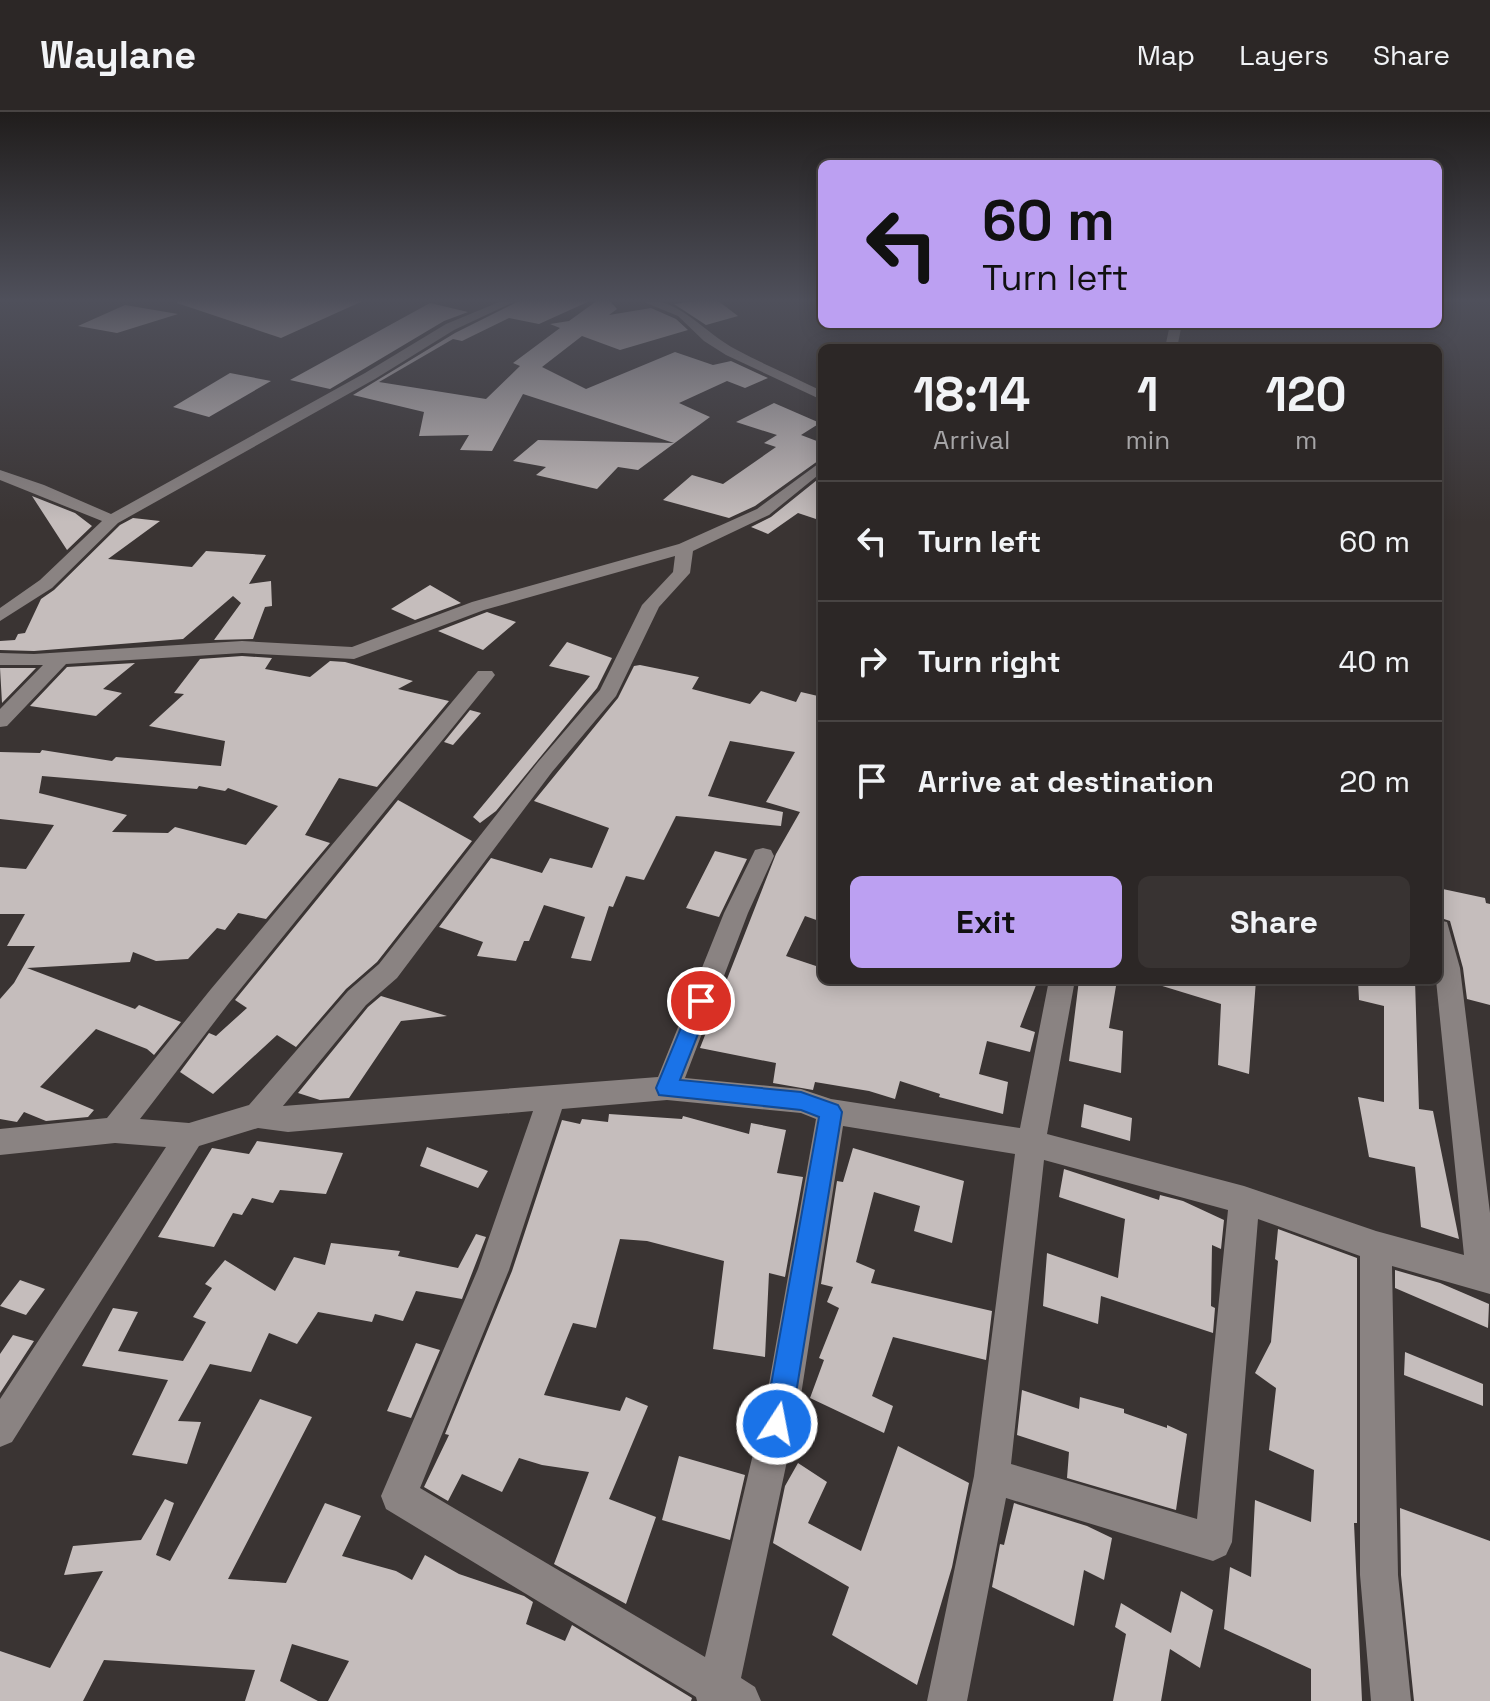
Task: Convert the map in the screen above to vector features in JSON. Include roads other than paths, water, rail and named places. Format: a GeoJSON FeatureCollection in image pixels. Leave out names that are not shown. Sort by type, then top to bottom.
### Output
{"type":"FeatureCollection","features":[{"type":"Feature","properties":{"kind":"street"},"geometry":{"type":"LineString","coordinates":[[0,616],[46,584],[112,520],[373,374]]}},
{"type":"Feature","properties":{"kind":"street"},"geometry":{"type":"LineString","coordinates":[[776,374],[818,394]]}},
{"type":"Feature","properties":{"kind":"street"},"geometry":{"type":"LineString","coordinates":[[0,659],[60,659],[242,647],[354,653],[478,606],[685,548],[763,512],[818,468]]}},
{"type":"Feature","properties":{"kind":"street"},"geometry":{"type":"LineString","coordinates":[[0,475],[39,488],[112,520]]}},
{"type":"Feature","properties":{"kind":"street"},"geometry":{"type":"LineString","coordinates":[[258,1115],[357,998],[388,971],[545,767],[609,692],[651,605],[681,573],[685,548]]}},
{"type":"Feature","properties":{"kind":"street"},"geometry":{"type":"LineString","coordinates":[[0,721],[20,704],[60,659]]}},
{"type":"Feature","properties":{"kind":"street"},"geometry":{"type":"LineString","coordinates":[[115,1130],[220,996],[485,675]]}},
{"type":"Feature","properties":{"kind":"street"},"geometry":{"type":"LineString","coordinates":[[667,1088],[736,913],[763,856]]}},
{"type":"Feature","properties":{"kind":"street"},"geometry":{"type":"LineString","coordinates":[[0,1142],[115,1130],[189,1136],[258,1115],[288,1119],[667,1088],[801,1101],[831,1112],[1031,1143],[1244,1200],[1376,1246],[1486,1277],[1442,946]]}},
{"type":"Feature","properties":{"kind":"street"},"geometry":{"type":"LineString","coordinates":[[947,1701],[992,1476],[1031,1143],[1061,984]]}},
{"type":"Feature","properties":{"kind":"street"},"geometry":{"type":"LineString","coordinates":[[552,1096],[493,1270],[399,1496],[725,1696],[784,1395],[831,1112]]}},
{"type":"Feature","properties":{"kind":"street"},"geometry":{"type":"LineString","coordinates":[[0,1430],[189,1136]]}},
{"type":"Feature","properties":{"kind":"street"},"geometry":{"type":"LineString","coordinates":[[992,1476],[1213,1542],[1244,1200]]}},
{"type":"Feature","properties":{"kind":"street"},"geometry":{"type":"LineString","coordinates":[[1376,1246],[1379,1575],[1391,1701]]}}]}
